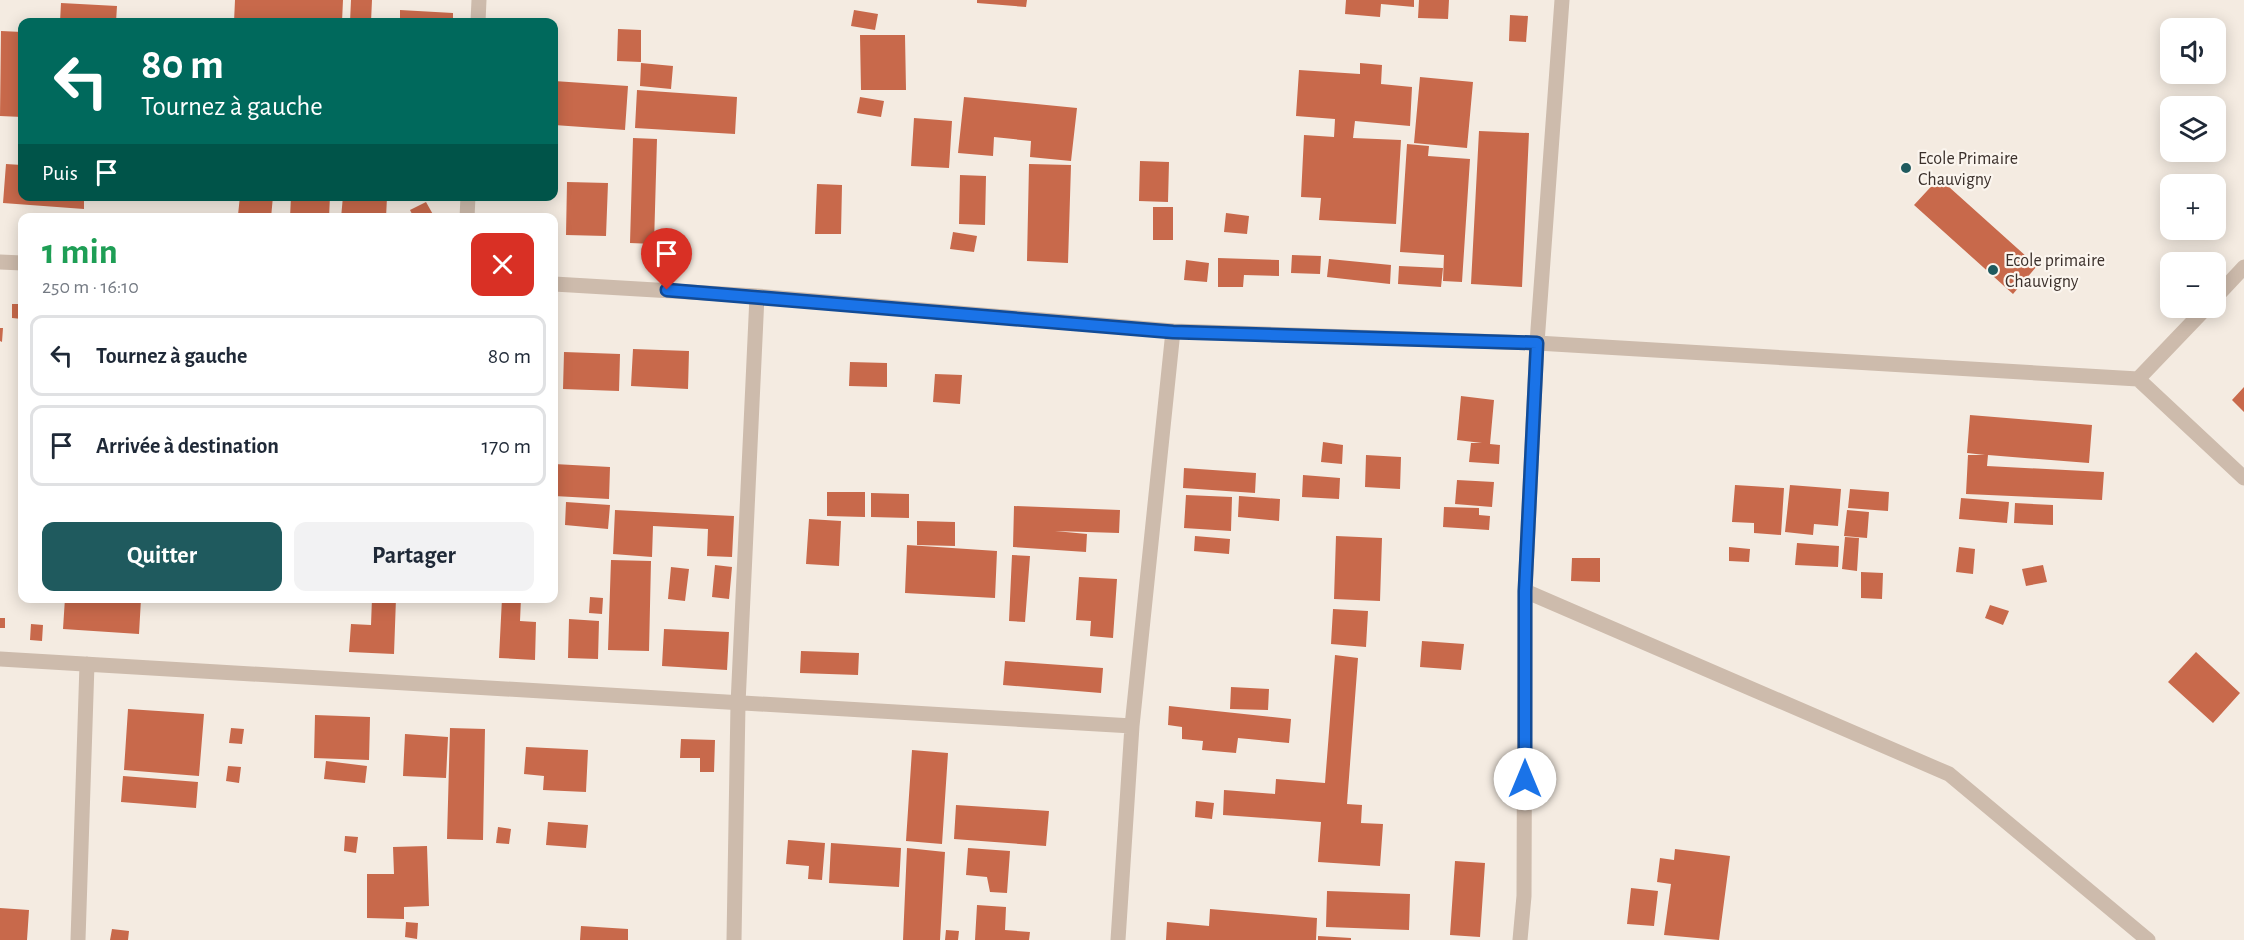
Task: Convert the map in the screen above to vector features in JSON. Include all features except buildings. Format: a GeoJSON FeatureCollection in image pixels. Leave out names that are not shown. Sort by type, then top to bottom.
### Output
{"type":"FeatureCollection","features":[{"type":"Feature","properties":{"kind":"street"},"geometry":{"type":"LineString","coordinates":[[478,18],[479,0]]}},
{"type":"Feature","properties":{"kind":"street"},"geometry":{"type":"LineString","coordinates":[[1520,940],[1524,896],[1525,591],[1537,343],[1562,0]]}},
{"type":"Feature","properties":{"kind":"street"},"geometry":{"type":"LineString","coordinates":[[0,262],[18,263]]}},
{"type":"Feature","properties":{"kind":"street"},"geometry":{"type":"LineString","coordinates":[[2226,286],[2244,267]]}},
{"type":"Feature","properties":{"kind":"street"},"geometry":{"type":"LineString","coordinates":[[558,284],[757,296],[1173,332],[1537,343],[2138,379],[2244,478]]}},
{"type":"Feature","properties":{"kind":"street"},"geometry":{"type":"LineString","coordinates":[[734,940],[738,704],[757,296]]}},
{"type":"Feature","properties":{"kind":"street"},"geometry":{"type":"LineString","coordinates":[[2138,379],[2196,318]]}},
{"type":"Feature","properties":{"kind":"street"},"geometry":{"type":"LineString","coordinates":[[1118,940],[1132,726],[1173,332]]}},
{"type":"Feature","properties":{"kind":"street"},"geometry":{"type":"LineString","coordinates":[[1525,591],[1949,774],[2148,940]]}},
{"type":"Feature","properties":{"kind":"street"},"geometry":{"type":"LineString","coordinates":[[0,659],[1132,726]]}},
{"type":"Feature","properties":{"kind":"street"},"geometry":{"type":"LineString","coordinates":[[78,940],[87,664]]}},
{"type":"Feature","properties":{"kind":"place","name":"Ecole Primaire Chauvigny"},"geometry":{"type":"Point","coordinates":[1906,168]}},
{"type":"Feature","properties":{"kind":"place","name":"Ecole primaire Chauvigny"},"geometry":{"type":"Point","coordinates":[1993,270]}},
{"type":"Feature","properties":{"kind":"route"},"geometry":{"type":"LineString","coordinates":[[667,290],[1173,332],[1537,343],[1525,591],[1525,779]]}}]}
